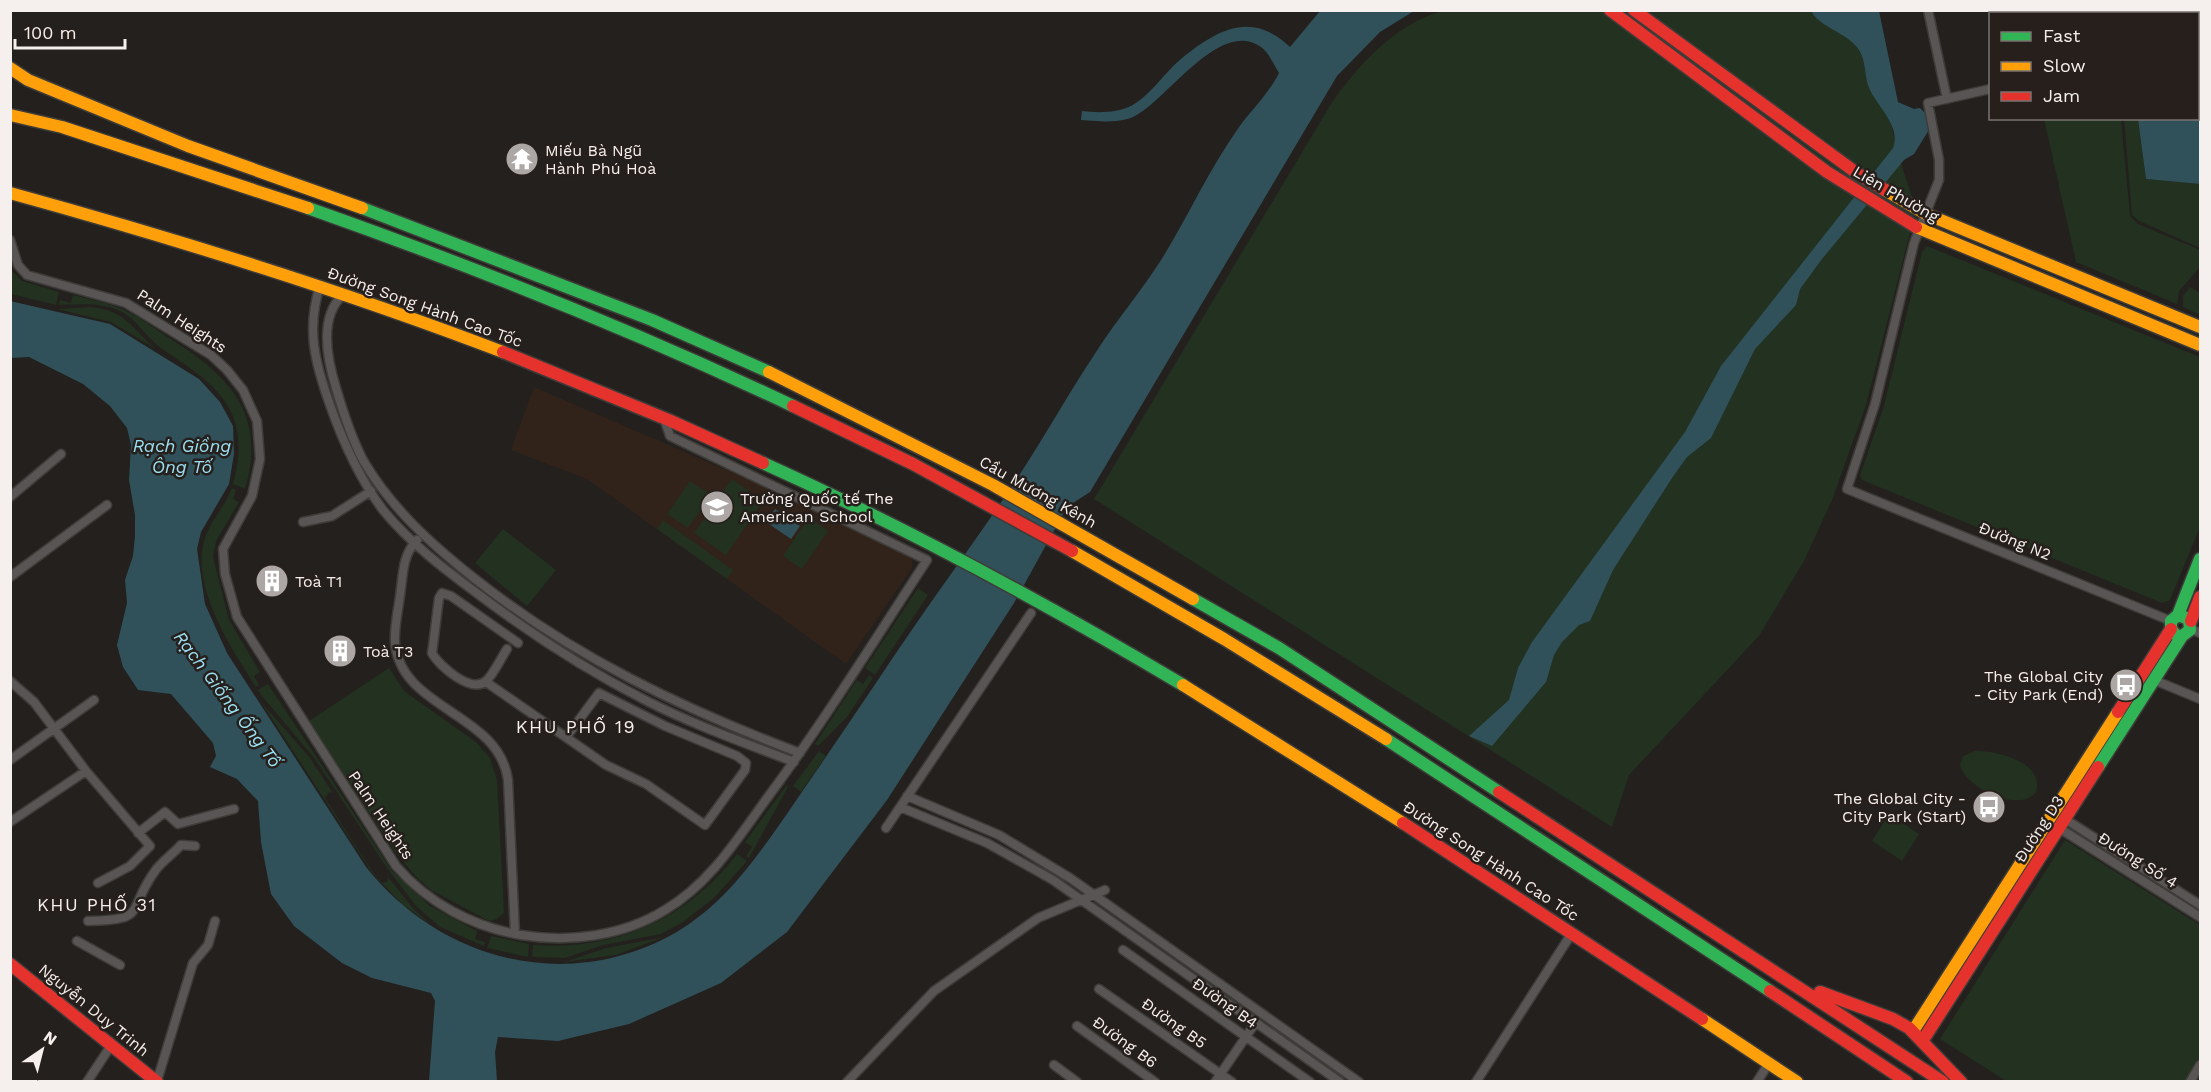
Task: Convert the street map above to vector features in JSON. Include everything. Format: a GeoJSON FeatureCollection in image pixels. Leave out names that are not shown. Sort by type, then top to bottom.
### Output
{"type":"FeatureCollection","features":[{"type":"Feature","properties":{"kind":"main road","name":"Liên Phường"},"geometry":{"type":"LineString","coordinates":[[1610,10],[1827,172],[1920,229],[2200,345]]}},
{"type":"Feature","properties":{"kind":"main road","name":"Liên Phường"},"geometry":{"type":"LineString","coordinates":[[1634,10],[1850,168],[1926,214],[2200,327]]}},
{"type":"Feature","properties":{"kind":"main road","name":"Cầu Mương Kênh"},"geometry":{"type":"LineString","coordinates":[[10,68],[28,80],[188,146],[521,267],[652,320],[775,375],[993,485],[1279,648],[1758,960]]}},
{"type":"Feature","properties":{"kind":"main road"},"geometry":{"type":"LineString","coordinates":[[10,82],[28,80]]}},
{"type":"Feature","properties":{"kind":"main road"},"geometry":{"type":"LineString","coordinates":[[13,113],[181,166],[424,250],[644,337],[768,393],[984,502],[1117,575],[1363,724],[1908,1082]]}},
{"type":"Feature","properties":{"kind":"main road","name":"Đường Song Hành Cao Tốc"},"geometry":{"type":"LineString","coordinates":[[10,193],[123,223],[344,294],[478,342],[663,416],[816,486],[940,549],[1164,673],[1286,747],[1797,1082]]}},
{"type":"Feature","properties":{"kind":"main road"},"geometry":{"type":"LineString","coordinates":[[1987,257],[1993,241]]}},
{"type":"Feature","properties":{"kind":"main road","name":"Đường D3"},"geometry":{"type":"LineString","coordinates":[[1913,1031],[2141,675],[2173,622],[2200,559]]}},
{"type":"Feature","properties":{"kind":"main road","name":"Đường D3"},"geometry":{"type":"LineString","coordinates":[[1923,1040],[2154,680],[2191,630],[2200,597]]}},
{"type":"Feature","properties":{"kind":"main road"},"geometry":{"type":"LineString","coordinates":[[2186,616],[2191,630],[2176,635],[2173,622],[2186,616]]}},
{"type":"Feature","properties":{"kind":"main road"},"geometry":{"type":"LineString","coordinates":[[2141,675],[2154,680]]}},
{"type":"Feature","properties":{"kind":"main road"},"geometry":{"type":"LineString","coordinates":[[2051,816],[2062,823]]}},
{"type":"Feature","properties":{"kind":"main road"},"geometry":{"type":"LineString","coordinates":[[1758,960],[1808,987],[1893,1019],[1913,1031],[1961,1082]]}},
{"type":"Feature","properties":{"kind":"main road"},"geometry":{"type":"LineString","coordinates":[[1758,960],[1943,1082]]}},
{"type":"Feature","properties":{"kind":"main road","name":"Nguyễn Duy Trinh"},"geometry":{"type":"LineString","coordinates":[[10,964],[157,1082]]}},
{"type":"Feature","properties":{"kind":"street"},"geometry":{"type":"LineString","coordinates":[[1928,10],[1947,99]]}},
{"type":"Feature","properties":{"kind":"street"},"geometry":{"type":"LineString","coordinates":[[1920,229],[1939,180],[1940,167],[1928,103],[1989,89]]}},
{"type":"Feature","properties":{"kind":"street","name":"Đường N2"},"geometry":{"type":"LineString","coordinates":[[1920,229],[1875,404],[1847,489],[2173,622]]}},
{"type":"Feature","properties":{"kind":"street","name":"Palm Heights"},"geometry":{"type":"LineString","coordinates":[[10,240],[18,265],[27,275],[126,303],[211,355],[238,383],[254,413],[260,443],[257,475],[252,496],[225,543],[222,555],[229,595],[241,625],[401,871],[423,891],[457,913],[485,926],[516,934],[551,938],[592,936],[634,925],[666,910],[713,871],[794,762],[927,560],[670,436],[663,416]]}},
{"type":"Feature","properties":{"kind":"street"},"geometry":{"type":"LineString","coordinates":[[320,286],[311,322],[316,356],[341,438],[383,509],[414,543],[519,624],[592,671],[648,702],[794,762]]}},
{"type":"Feature","properties":{"kind":"street"},"geometry":{"type":"LineString","coordinates":[[344,294],[332,309],[326,341],[333,379],[348,425],[363,459],[422,535],[497,597],[631,681],[800,753]]}},
{"type":"Feature","properties":{"kind":"street"},"geometry":{"type":"LineString","coordinates":[[10,496],[61,454]]}},
{"type":"Feature","properties":{"kind":"street"},"geometry":{"type":"LineString","coordinates":[[303,522],[332,516],[371,491]]}},
{"type":"Feature","properties":{"kind":"street"},"geometry":{"type":"LineString","coordinates":[[10,577],[107,505]]}},
{"type":"Feature","properties":{"kind":"street"},"geometry":{"type":"LineString","coordinates":[[422,535],[406,554],[395,642],[399,662],[413,683],[487,737],[503,760],[508,780],[516,934]]}},
{"type":"Feature","properties":{"kind":"street"},"geometry":{"type":"LineString","coordinates":[[518,644],[509,638],[451,596],[442,592],[439,598],[432,653],[436,661],[467,683],[475,685],[486,682],[507,649],[509,638],[525,615]]}},
{"type":"Feature","properties":{"kind":"street"},"geometry":{"type":"LineString","coordinates":[[886,828],[1031,613]]}},
{"type":"Feature","properties":{"kind":"street"},"geometry":{"type":"LineString","coordinates":[[507,649],[518,644],[534,621]]}},
{"type":"Feature","properties":{"kind":"street"},"geometry":{"type":"LineString","coordinates":[[2154,680],[2200,699]]}},
{"type":"Feature","properties":{"kind":"street"},"geometry":{"type":"LineString","coordinates":[[10,681],[34,702],[86,771],[150,846],[130,866],[98,883]]}},
{"type":"Feature","properties":{"kind":"street"},"geometry":{"type":"LineString","coordinates":[[486,682],[606,765],[646,784],[705,825],[745,770],[746,763],[743,758],[665,726],[599,693],[567,736]]}},
{"type":"Feature","properties":{"kind":"street"},"geometry":{"type":"LineString","coordinates":[[10,760],[94,700]]}},
{"type":"Feature","properties":{"kind":"street"},"geometry":{"type":"LineString","coordinates":[[10,822],[86,771]]}},
{"type":"Feature","properties":{"kind":"street"},"geometry":{"type":"LineString","coordinates":[[908,796],[999,835],[1095,895],[1359,1082]]}},
{"type":"Feature","properties":{"kind":"street"},"geometry":{"type":"LineString","coordinates":[[900,807],[987,843],[1082,899],[1340,1082]]}},
{"type":"Feature","properties":{"kind":"street"},"geometry":{"type":"LineString","coordinates":[[138,833],[165,812],[178,824],[234,809]]}},
{"type":"Feature","properties":{"kind":"street"},"geometry":{"type":"LineString","coordinates":[[2062,823],[2200,905]]}},
{"type":"Feature","properties":{"kind":"street","name":"Đường Số 4"},"geometry":{"type":"LineString","coordinates":[[2062,823],[2200,917]]}},
{"type":"Feature","properties":{"kind":"street"},"geometry":{"type":"LineString","coordinates":[[88,921],[125,918],[136,909],[156,869],[181,845],[195,846]]}},
{"type":"Feature","properties":{"kind":"street"},"geometry":{"type":"LineString","coordinates":[[847,1082],[934,991],[1038,918],[1105,890]]}},
{"type":"Feature","properties":{"kind":"street"},"geometry":{"type":"LineString","coordinates":[[157,1082],[193,963],[208,945],[214,921]]}},
{"type":"Feature","properties":{"kind":"street"},"geometry":{"type":"LineString","coordinates":[[1476,1082],[1572,933]]}},
{"type":"Feature","properties":{"kind":"street"},"geometry":{"type":"LineString","coordinates":[[77,941],[120,965]]}},
{"type":"Feature","properties":{"kind":"street","name":"Đường B4"},"geometry":{"type":"LineString","coordinates":[[1123,950],[1310,1082]]}},
{"type":"Feature","properties":{"kind":"street","name":"Đường B5"},"geometry":{"type":"LineString","coordinates":[[1099,989],[1218,1078],[1232,1082]]}},
{"type":"Feature","properties":{"kind":"street"},"geometry":{"type":"LineString","coordinates":[[1218,1078],[1256,1022]]}},
{"type":"Feature","properties":{"kind":"street","name":"Đường B6"},"geometry":{"type":"LineString","coordinates":[[1077,1026],[1155,1082]]}},
{"type":"Feature","properties":{"kind":"street"},"geometry":{"type":"LineString","coordinates":[[87,1082],[112,1044]]}},
{"type":"Feature","properties":{"kind":"street"},"geometry":{"type":"LineString","coordinates":[[1757,1082],[1769,1063]]}},
{"type":"Feature","properties":{"kind":"street"},"geometry":{"type":"LineString","coordinates":[[1054,1065],[1077,1082]]}},
{"type":"Feature","properties":{"kind":"street"},"geometry":{"type":"LineString","coordinates":[[2190,1082],[2200,1065]]}},
{"type":"Feature","properties":{"kind":"shaded area","name":"Trường Quốc tế The American School"},"geometry":{"type":"Polygon","coordinates":[[[534,387],[761,485],[908,555],[912,560],[912,568],[846,664],[587,479],[511,450],[534,387]]]}},
{"type":"Feature","properties":{"kind":"green space"},"geometry":{"type":"Polygon","coordinates":[[[1442,11],[1864,11],[1899,157],[1916,209],[1866,405],[1832,500],[1804,561],[1759,636],[1629,775],[1612,827],[1094,499],[1331,104],[1353,75],[1393,36],[1425,17],[1442,11]]]}},
{"type":"Feature","properties":{"kind":"green space"},"geometry":{"type":"Polygon","coordinates":[[[2044,120],[2121,120],[2130,216],[2138,224],[2200,250],[2200,267],[2179,291],[2177,304],[2076,262],[2044,120]]]}},
{"type":"Feature","properties":{"kind":"green space"},"geometry":{"type":"Polygon","coordinates":[[[2124,120],[2138,120],[2146,179],[2200,184],[2200,248],[2139,221],[2132,215],[2124,120]]]}},
{"type":"Feature","properties":{"kind":"green space"},"geometry":{"type":"Polygon","coordinates":[[[1927,246],[2200,357],[2200,527],[2170,600],[2162,603],[1862,480],[1860,475],[1883,409],[1922,252],[1927,246]]]}},
{"type":"Feature","properties":{"kind":"green space"},"geometry":{"type":"Polygon","coordinates":[[[10,269],[22,281],[59,292],[56,305],[11,294],[10,269]]]}},
{"type":"Feature","properties":{"kind":"green space"},"geometry":{"type":"Polygon","coordinates":[[[2190,287],[2200,293],[2200,315],[2183,307],[2183,296],[2190,287]]]}},
{"type":"Feature","properties":{"kind":"green space"},"geometry":{"type":"Polygon","coordinates":[[[73,295],[117,307],[138,318],[193,354],[226,384],[247,419],[251,440],[251,463],[245,489],[233,484],[238,459],[238,437],[234,419],[226,403],[214,389],[200,375],[158,346],[125,314],[98,305],[59,305],[60,300],[71,303],[73,295]]]}},
{"type":"Feature","properties":{"kind":"green space"},"geometry":{"type":"Polygon","coordinates":[[[91,307],[113,312],[121,317],[156,349],[111,322],[57,309],[91,307]]]}},
{"type":"Feature","properties":{"kind":"green space"},"geometry":{"type":"Polygon","coordinates":[[[732,479],[763,501],[726,555],[694,533],[732,479]]]}},
{"type":"Feature","properties":{"kind":"green space"},"geometry":{"type":"Polygon","coordinates":[[[690,481],[711,495],[688,528],[667,514],[690,481]]]}},
{"type":"Feature","properties":{"kind":"green space"},"geometry":{"type":"Polygon","coordinates":[[[232,488],[236,490],[233,499],[239,502],[216,541],[213,557],[229,620],[260,672],[254,676],[259,685],[256,687],[216,618],[203,578],[204,541],[232,488]]]}},
{"type":"Feature","properties":{"kind":"green space"},"geometry":{"type":"Polygon","coordinates":[[[809,517],[828,531],[802,569],[783,556],[809,517]]]}},
{"type":"Feature","properties":{"kind":"green space"},"geometry":{"type":"Polygon","coordinates":[[[663,520],[733,570],[727,579],[657,529],[663,520]]]}},
{"type":"Feature","properties":{"kind":"green space"},"geometry":{"type":"Polygon","coordinates":[[[503,529],[556,570],[527,606],[475,563],[503,529]]]}},
{"type":"Feature","properties":{"kind":"green space"},"geometry":{"type":"Polygon","coordinates":[[[918,588],[928,595],[875,675],[865,668],[918,588]]]}},
{"type":"Feature","properties":{"kind":"green space"},"geometry":{"type":"Polygon","coordinates":[[[389,668],[404,691],[476,742],[490,758],[497,780],[504,913],[497,919],[489,921],[431,890],[417,878],[393,849],[309,721],[389,668]]]}},
{"type":"Feature","properties":{"kind":"green space"},"geometry":{"type":"Polygon","coordinates":[[[869,675],[873,678],[847,717],[818,746],[815,744],[857,680],[863,684],[869,675]]]}},
{"type":"Feature","properties":{"kind":"green space"},"geometry":{"type":"Polygon","coordinates":[[[268,684],[392,871],[430,906],[477,931],[475,939],[485,942],[484,946],[440,927],[416,906],[387,868],[315,759],[261,695],[258,690],[268,684]]]}},
{"type":"Feature","properties":{"kind":"green space"},"geometry":{"type":"Polygon","coordinates":[[[261,702],[310,758],[333,793],[329,792],[325,798],[374,874],[383,883],[388,881],[388,877],[413,908],[431,925],[402,904],[373,874],[261,702]]]}},
{"type":"Feature","properties":{"kind":"green space"},"geometry":{"type":"Polygon","coordinates":[[[819,751],[826,756],[801,792],[793,786],[819,751]]]}},
{"type":"Feature","properties":{"kind":"green space"},"geometry":{"type":"Polygon","coordinates":[[[1975,751],[2006,756],[2026,766],[2033,773],[2037,782],[2036,792],[2028,798],[2017,800],[1993,795],[1982,789],[1964,774],[1960,765],[1963,756],[1975,751]]]}},
{"type":"Feature","properties":{"kind":"green space"},"geometry":{"type":"Polygon","coordinates":[[[786,786],[788,787],[749,858],[746,856],[752,847],[745,842],[786,786]]]}},
{"type":"Feature","properties":{"kind":"green space"},"geometry":{"type":"Polygon","coordinates":[[[1889,814],[1919,834],[1902,861],[1872,841],[1889,814]]]}},
{"type":"Feature","properties":{"kind":"green space"},"geometry":{"type":"Polygon","coordinates":[[[2065,840],[2200,925],[2200,1058],[2185,1081],[2006,1081],[1940,1039],[2065,840]]]}},
{"type":"Feature","properties":{"kind":"green space"},"geometry":{"type":"Polygon","coordinates":[[[737,854],[747,861],[714,898],[683,922],[661,934],[603,945],[565,958],[532,957],[533,945],[593,942],[621,936],[647,926],[672,913],[696,896],[737,854]]]}},
{"type":"Feature","properties":{"kind":"green space"},"geometry":{"type":"Polygon","coordinates":[[[491,936],[529,944],[528,957],[487,948],[491,936]]]}},
{"type":"Feature","properties":{"kind":"green space"},"geometry":{"type":"Polygon","coordinates":[[[664,937],[616,955],[564,962],[606,948],[664,937]]]}},
{"type":"Feature","properties":{"kind":"water"},"geometry":{"type":"Polygon","coordinates":[[[1320,11],[1414,11],[1380,32],[1337,76],[1090,492],[1067,507],[1014,603],[887,800],[787,932],[721,983],[629,1024],[558,1041],[498,1037],[495,1052],[497,1081],[429,1081],[435,1001],[431,993],[372,978],[342,963],[294,926],[271,894],[261,842],[258,801],[237,779],[210,767],[216,756],[213,743],[171,694],[138,690],[123,667],[117,645],[127,603],[125,580],[133,556],[135,536],[135,515],[129,480],[131,445],[127,428],[110,406],[83,384],[29,357],[11,358],[10,301],[110,324],[199,379],[220,402],[233,426],[234,454],[229,484],[201,532],[197,549],[205,604],[227,653],[366,867],[396,899],[431,926],[468,945],[508,958],[550,964],[592,962],[634,952],[675,933],[711,907],[741,876],[793,805],[1013,485],[1098,349],[1163,257],[1227,145],[1279,73],[1261,47],[1245,41],[1229,43],[1212,52],[1148,107],[1129,119],[1081,120],[1082,111],[1107,112],[1131,106],[1145,96],[1194,49],[1234,28],[1262,29],[1290,47],[1320,11]]]}},
{"type":"Feature","properties":{"kind":"water"},"geometry":{"type":"Polygon","coordinates":[[[1811,11],[1879,11],[1898,102],[1914,109],[1920,108],[1934,122],[1914,154],[1904,160],[1822,259],[1800,289],[1796,305],[1755,349],[1711,438],[1687,457],[1672,478],[1613,570],[1590,621],[1579,625],[1562,642],[1554,655],[1546,682],[1492,746],[1469,736],[1509,700],[1518,668],[1532,642],[1685,432],[1721,366],[1893,148],[1894,131],[1868,85],[1859,49],[1850,40],[1820,21],[1811,11]]]}},
{"type":"Feature","properties":{"kind":"water"},"geometry":{"type":"Polygon","coordinates":[[[2200,52],[2200,184],[2146,179],[2138,120],[2199,120],[2200,52]]]}},
{"type":"Feature","properties":{"kind":"water"},"geometry":{"type":"Polygon","coordinates":[[[775,509],[800,526],[791,539],[766,522],[775,509]]]}},
{"type":"Feature","properties":{"kind":"traffic: fast"},"geometry":{"type":"LineString","coordinates":[[308,208],[553,301],[734,378],[793,406]]}},
{"type":"Feature","properties":{"kind":"traffic: fast"},"geometry":{"type":"LineString","coordinates":[[362,208],[652,320],[769,372]]}},
{"type":"Feature","properties":{"kind":"traffic: fast"},"geometry":{"type":"LineString","coordinates":[[763,463],[976,568],[1183,685]]}},
{"type":"Feature","properties":{"kind":"traffic: fast"},"geometry":{"type":"LineString","coordinates":[[2176,635],[2171,629],[2171,621],[2178,615],[2200,559]]}},
{"type":"Feature","properties":{"kind":"traffic: fast"},"geometry":{"type":"LineString","coordinates":[[1193,599],[1279,648],[1499,792]]}},
{"type":"Feature","properties":{"kind":"traffic: fast"},"geometry":{"type":"LineString","coordinates":[[2098,767],[2182,636],[2190,630],[2189,619],[2178,615]]}},
{"type":"Feature","properties":{"kind":"traffic: fast"},"geometry":{"type":"LineString","coordinates":[[1386,739],[1770,991]]}},
{"type":"Feature","properties":{"kind":"traffic: slow"},"geometry":{"type":"LineString","coordinates":[[10,68],[28,80],[188,146],[362,208]]}},
{"type":"Feature","properties":{"kind":"traffic: slow"},"geometry":{"type":"LineString","coordinates":[[10,115],[62,127],[308,208]]}},
{"type":"Feature","properties":{"kind":"traffic: slow"},"geometry":{"type":"LineString","coordinates":[[1885,190],[1926,214],[2200,327]]}},
{"type":"Feature","properties":{"kind":"traffic: slow"},"geometry":{"type":"LineString","coordinates":[[10,193],[258,266],[381,307],[503,352]]}},
{"type":"Feature","properties":{"kind":"traffic: slow"},"geometry":{"type":"LineString","coordinates":[[1916,227],[2200,345]]}},
{"type":"Feature","properties":{"kind":"traffic: slow"},"geometry":{"type":"LineString","coordinates":[[769,372],[993,485],[1193,599]]}},
{"type":"Feature","properties":{"kind":"traffic: slow"},"geometry":{"type":"LineString","coordinates":[[1072,551],[1224,639],[1386,739]]}},
{"type":"Feature","properties":{"kind":"traffic: slow"},"geometry":{"type":"LineString","coordinates":[[1183,685],[1403,823]]}},
{"type":"Feature","properties":{"kind":"traffic: slow"},"geometry":{"type":"LineString","coordinates":[[1913,1031],[2118,712]]}},
{"type":"Feature","properties":{"kind":"traffic: slow"},"geometry":{"type":"LineString","coordinates":[[1702,1019],[1797,1082]]}},
{"type":"Feature","properties":{"kind":"traffic: jam"},"geometry":{"type":"LineString","coordinates":[[1610,10],[1827,172],[1916,227]]}},
{"type":"Feature","properties":{"kind":"traffic: jam"},"geometry":{"type":"LineString","coordinates":[[1634,10],[1858,174],[1885,190]]}},
{"type":"Feature","properties":{"kind":"traffic: jam"},"geometry":{"type":"LineString","coordinates":[[503,352],[671,421],[763,463]]}},
{"type":"Feature","properties":{"kind":"traffic: jam"},"geometry":{"type":"LineString","coordinates":[[793,406],[913,464],[1072,551]]}},
{"type":"Feature","properties":{"kind":"traffic: jam"},"geometry":{"type":"LineString","coordinates":[[2191,621],[2200,597]]}},
{"type":"Feature","properties":{"kind":"traffic: jam"},"geometry":{"type":"LineString","coordinates":[[2118,712],[2171,629]]}},
{"type":"Feature","properties":{"kind":"traffic: jam"},"geometry":{"type":"LineString","coordinates":[[1923,1040],[2098,767]]}},
{"type":"Feature","properties":{"kind":"traffic: jam"},"geometry":{"type":"LineString","coordinates":[[1499,792],[1943,1082]]}},
{"type":"Feature","properties":{"kind":"traffic: jam"},"geometry":{"type":"LineString","coordinates":[[1403,823],[1702,1019]]}},
{"type":"Feature","properties":{"kind":"traffic: jam"},"geometry":{"type":"LineString","coordinates":[[10,964],[157,1082]]}},
{"type":"Feature","properties":{"kind":"traffic: jam"},"geometry":{"type":"LineString","coordinates":[[1770,991],[1907,1082]]}},
{"type":"Feature","properties":{"kind":"traffic: jam"},"geometry":{"type":"LineString","coordinates":[[1820,992],[1893,1019],[1909,1028],[1961,1082]]}},
{"type":"Feature","properties":{"kind":"place","name":"Miếu Bà Ngũ Hành Phú Hoà"},"geometry":{"type":"Point","coordinates":[522,159]}},
{"type":"Feature","properties":{"kind":"place","name":"Trường Quốc tế The American School"},"geometry":{"type":"Point","coordinates":[717,507]}},
{"type":"Feature","properties":{"kind":"place","name":"Toà T1"},"geometry":{"type":"Point","coordinates":[272,581]}},
{"type":"Feature","properties":{"kind":"place","name":"Toà T3"},"geometry":{"type":"Point","coordinates":[340,651]}},
{"type":"Feature","properties":{"kind":"place","name":"The Global City - City Park (End)"},"geometry":{"type":"Point","coordinates":[2126,685]}},
{"type":"Feature","properties":{"kind":"place","name":"The Global City - City Park (Start)"},"geometry":{"type":"Point","coordinates":[1989,807]}},
{"type":"Feature","properties":{"kind":"district","name":"KHU PHỐ 19"},"geometry":{"type":"Point","coordinates":[576,726]}},
{"type":"Feature","properties":{"kind":"district","name":"KHU PHỐ 31"},"geometry":{"type":"Point","coordinates":[97,904]}},
{"type":"Feature","properties":{"kind":"water label","name":"Rạch Giồng Ông Tố"},"geometry":{"type":"Point","coordinates":[182,455]}},
{"type":"Feature","properties":{"kind":"water label","name":"Rạch Giống Ống Tố"},"geometry":{"type":"Point","coordinates":[228,699]}}]}
